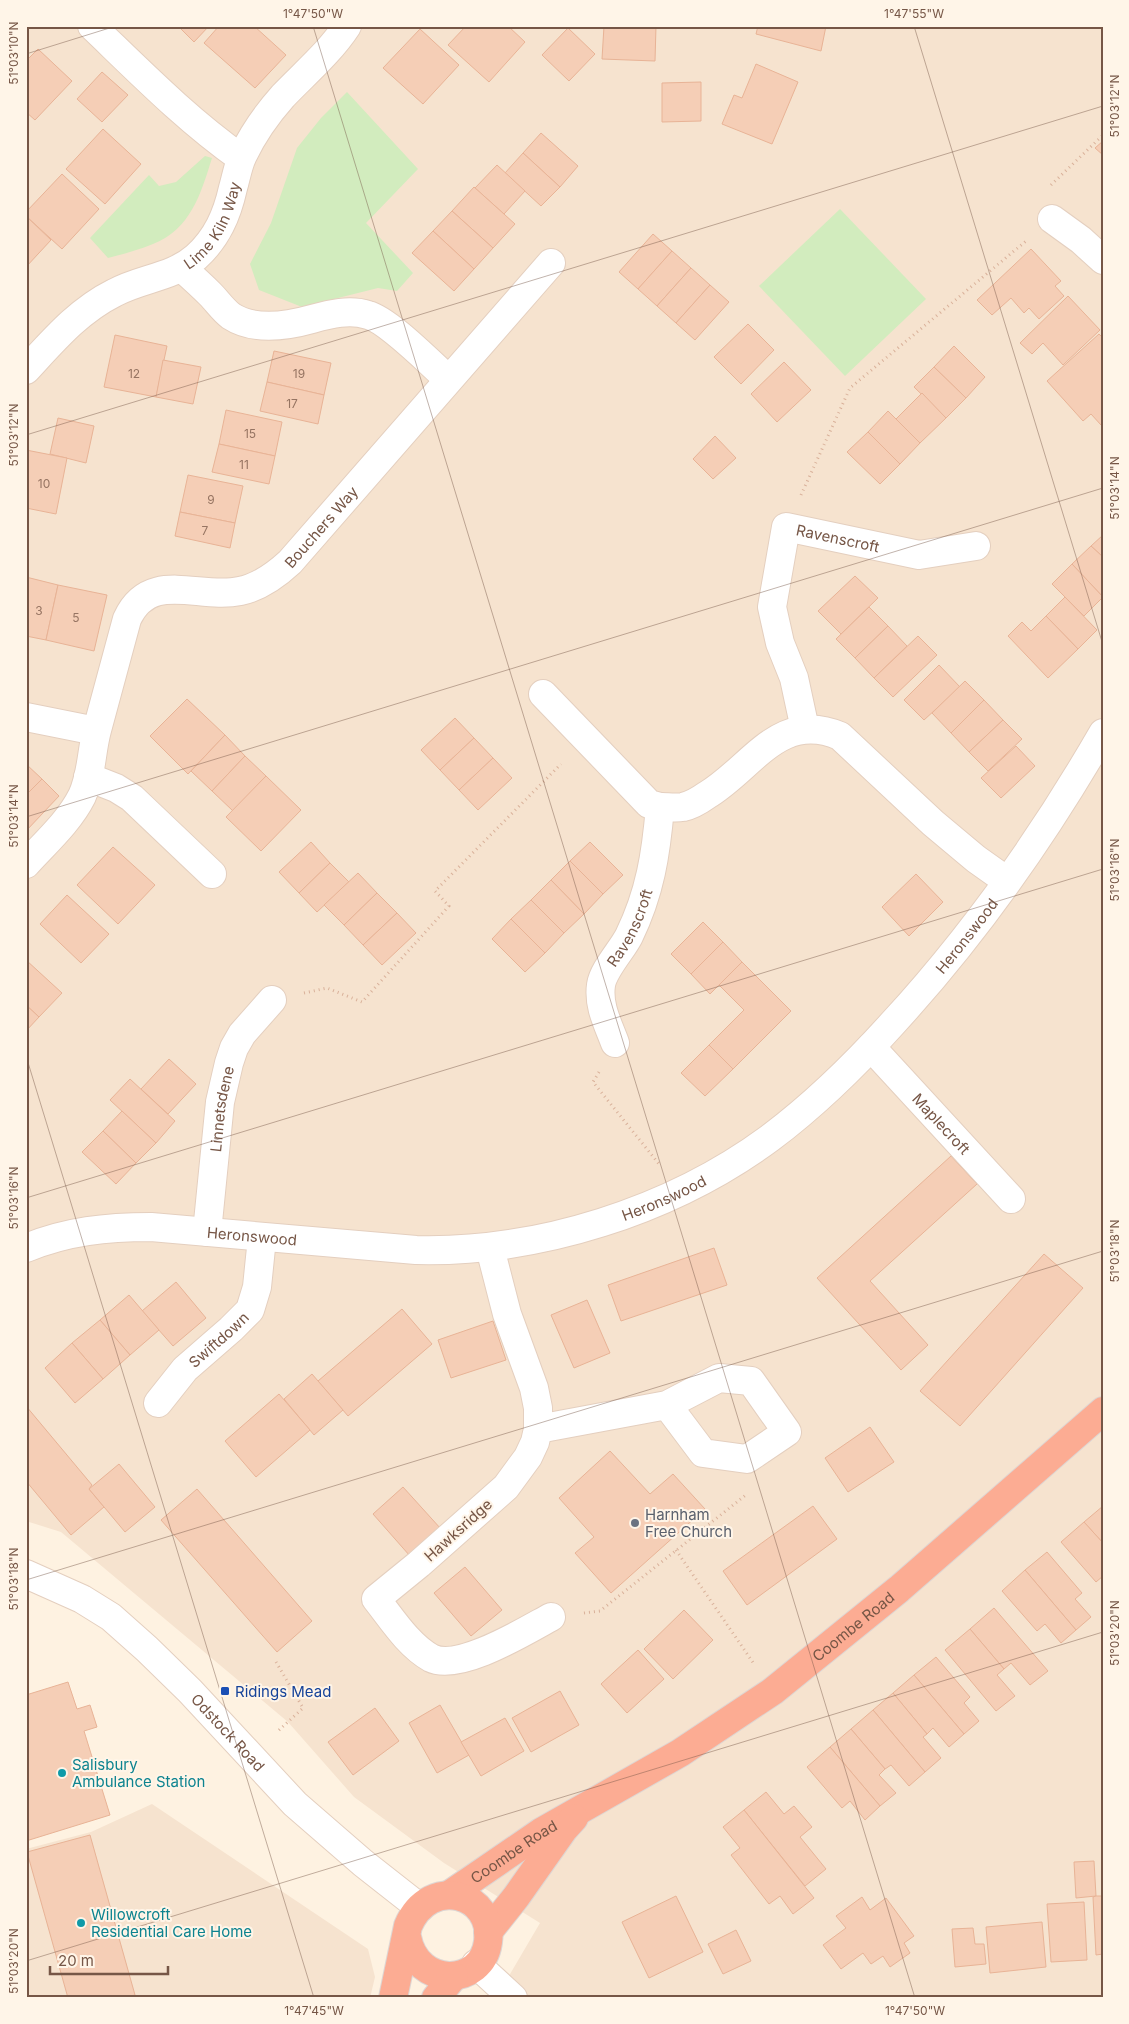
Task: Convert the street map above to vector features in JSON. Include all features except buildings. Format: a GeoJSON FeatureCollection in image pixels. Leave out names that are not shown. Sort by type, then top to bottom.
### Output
{"type":"FeatureCollection","features":[{"type":"Feature","properties":{"kind":"highway","name":"Coombe Road"},"geometry":{"type":"LineString","coordinates":[[449,1895],[541,1832],[680,1753],[773,1691],[899,1589],[1103,1411]]}},
{"type":"Feature","properties":{"kind":"highway","name":"Coombe Road"},"geometry":{"type":"LineString","coordinates":[[488,1932],[516,1897],[564,1829],[580,1811]]}},
{"type":"Feature","properties":{"kind":"highway","name":"Coombe Road"},"geometry":{"type":"LineString","coordinates":[[419,1907],[429,1900],[449,1895],[459,1896],[476,1906],[487,1923],[488,1942],[485,1951],[436,1998]]}},
{"type":"Feature","properties":{"kind":"highway"},"geometry":{"type":"LineString","coordinates":[[393,1998],[408,1926],[419,1907]]}},
{"type":"Feature","properties":{"kind":"highway"},"geometry":{"type":"LineString","coordinates":[[407,1937],[409,1948],[414,1958],[422,1967],[437,1974],[465,1970]]}},
{"type":"Feature","properties":{"kind":"street"},"geometry":{"type":"LineString","coordinates":[[92,26],[220,143],[241,158]]}},
{"type":"Feature","properties":{"kind":"street","name":"Lime Kiln Way"},"geometry":{"type":"LineString","coordinates":[[26,370],[62,331],[100,300],[115,292],[182,268],[208,244],[226,216],[241,158],[261,123],[281,98],[320,58],[347,26]]}},
{"type":"Feature","properties":{"kind":"street"},"geometry":{"type":"LineString","coordinates":[[1052,219],[1081,240],[1103,260]]}},
{"type":"Feature","properties":{"kind":"street","name":"Bouchers Way"},"geometry":{"type":"LineString","coordinates":[[26,864],[71,814],[82,796],[88,777],[96,732],[127,619],[132,608],[140,599],[162,590],[176,589],[226,593],[242,591],[274,576],[290,562],[551,263]]}},
{"type":"Feature","properties":{"kind":"street"},"geometry":{"type":"LineString","coordinates":[[182,268],[231,316],[245,323],[265,326],[285,325],[330,314],[350,312],[370,315],[394,331],[448,379]]}},
{"type":"Feature","properties":{"kind":"street","name":"Ravenscroft"},"geometry":{"type":"LineString","coordinates":[[805,728],[794,678],[780,643],[772,607],[786,527],[919,555],[976,546]]}},
{"type":"Feature","properties":{"kind":"street"},"geometry":{"type":"LineString","coordinates":[[543,694],[649,804],[660,807],[684,807],[714,792],[771,742],[788,734],[805,728],[827,730],[840,736],[933,823],[976,859],[1007,881]]}},
{"type":"Feature","properties":{"kind":"street"},"geometry":{"type":"LineString","coordinates":[[26,717],[96,732]]}},
{"type":"Feature","properties":{"kind":"street","name":"Heronswood"},"geometry":{"type":"LineString","coordinates":[[26,1248],[53,1238],[78,1232],[114,1228],[151,1227],[416,1250],[454,1251],[490,1248],[604,1222],[681,1192],[718,1172],[769,1138],[822,1094],[871,1047],[966,938],[1081,771],[1103,734]]}},
{"type":"Feature","properties":{"kind":"street"},"geometry":{"type":"LineString","coordinates":[[88,777],[116,788],[132,798],[212,874]]}},
{"type":"Feature","properties":{"kind":"street","name":"Ravenscroft"},"geometry":{"type":"LineString","coordinates":[[615,1044],[601,1004],[601,983],[629,936],[646,894],[652,874],[660,807]]}},
{"type":"Feature","properties":{"kind":"street","name":"Linnetsdene"},"geometry":{"type":"LineString","coordinates":[[207,1232],[220,1102],[229,1063],[234,1048],[242,1034],[272,1000]]}},
{"type":"Feature","properties":{"kind":"street","name":"Maplecroft"},"geometry":{"type":"LineString","coordinates":[[871,1047],[1011,1199]]}},
{"type":"Feature","properties":{"kind":"street","name":"Swiftdown"},"geometry":{"type":"LineString","coordinates":[[158,1403],[185,1369],[250,1310],[257,1288],[262,1238]]}},
{"type":"Feature","properties":{"kind":"street","name":"Hawksridge"},"geometry":{"type":"LineString","coordinates":[[490,1248],[507,1314],[534,1388],[538,1408],[538,1430],[528,1457],[506,1487],[427,1558],[376,1599],[420,1651],[443,1662],[466,1658],[551,1617]]}},
{"type":"Feature","properties":{"kind":"street"},"geometry":{"type":"LineString","coordinates":[[538,1430],[667,1404],[719,1378],[751,1381],[787,1432],[747,1459],[703,1453],[667,1404]]}},
{"type":"Feature","properties":{"kind":"street","name":"Odstock Road"},"geometry":{"type":"LineString","coordinates":[[26,1574],[82,1599],[111,1617],[153,1655],[295,1804],[363,1863],[419,1907]]}},
{"type":"Feature","properties":{"kind":"street"},"geometry":{"type":"LineString","coordinates":[[465,1970],[513,1998]]}},
{"type":"Feature","properties":{"kind":"path"},"geometry":{"type":"LineString","coordinates":[[786,527],[850,388],[1052,219],[1050,186],[1103,136]]}},
{"type":"Feature","properties":{"kind":"path"},"geometry":{"type":"LineString","coordinates":[[272,1000],[327,988],[362,1002],[449,906],[435,891],[586,740]]}},
{"type":"Feature","properties":{"kind":"path"},"geometry":{"type":"LineString","coordinates":[[615,1044],[593,1082],[681,1192]]}},
{"type":"Feature","properties":{"kind":"path"},"geometry":{"type":"LineString","coordinates":[[551,1617],[600,1610],[763,1482],[747,1459]]}},
{"type":"Feature","properties":{"kind":"path"},"geometry":{"type":"LineString","coordinates":[[676,1550],[773,1691]]}},
{"type":"Feature","properties":{"kind":"path"},"geometry":{"type":"LineString","coordinates":[[250,1756],[303,1708],[276,1662]]}},
{"type":"Feature","properties":{"kind":"shaded area"},"geometry":{"type":"Polygon","coordinates":[[[32,26],[1103,26],[1103,1998],[496,1998],[540,1923],[444,1863],[354,1797],[288,1722],[61,1532],[26,1521],[26,33],[32,26]]]}},
{"type":"Feature","properties":{"kind":"shaded area"},"geometry":{"type":"Polygon","coordinates":[[[152,1804],[368,1949],[375,1977],[370,1998],[26,1998],[26,1849],[91,1832],[152,1804]]]}},
{"type":"Feature","properties":{"kind":"green space"},"geometry":{"type":"Polygon","coordinates":[[[347,92],[418,169],[366,223],[413,273],[397,291],[378,288],[302,307],[259,290],[250,264],[271,223],[297,148],[321,118],[347,92]]]}},
{"type":"Feature","properties":{"kind":"green space"},"geometry":{"type":"Polygon","coordinates":[[[205,156],[212,158],[199,197],[177,229],[166,237],[142,248],[108,258],[90,238],[149,175],[159,186],[176,182],[205,156]]]}},
{"type":"Feature","properties":{"kind":"green space"},"geometry":{"type":"Polygon","coordinates":[[[840,209],[926,299],[845,376],[759,286],[840,209]]]}},
{"type":"Feature","properties":{"kind":"place","name":"Harnham Free Church"},"geometry":{"type":"Point","coordinates":[635,1523]}},
{"type":"Feature","properties":{"kind":"place","name":"Ridings Mead"},"geometry":{"type":"Point","coordinates":[225,1691]}},
{"type":"Feature","properties":{"kind":"place","name":"Salisbury Ambulance Station"},"geometry":{"type":"Point","coordinates":[62,1773]}},
{"type":"Feature","properties":{"kind":"place","name":"Willowcroft Residential Care Home"},"geometry":{"type":"Point","coordinates":[81,1923]}}]}
